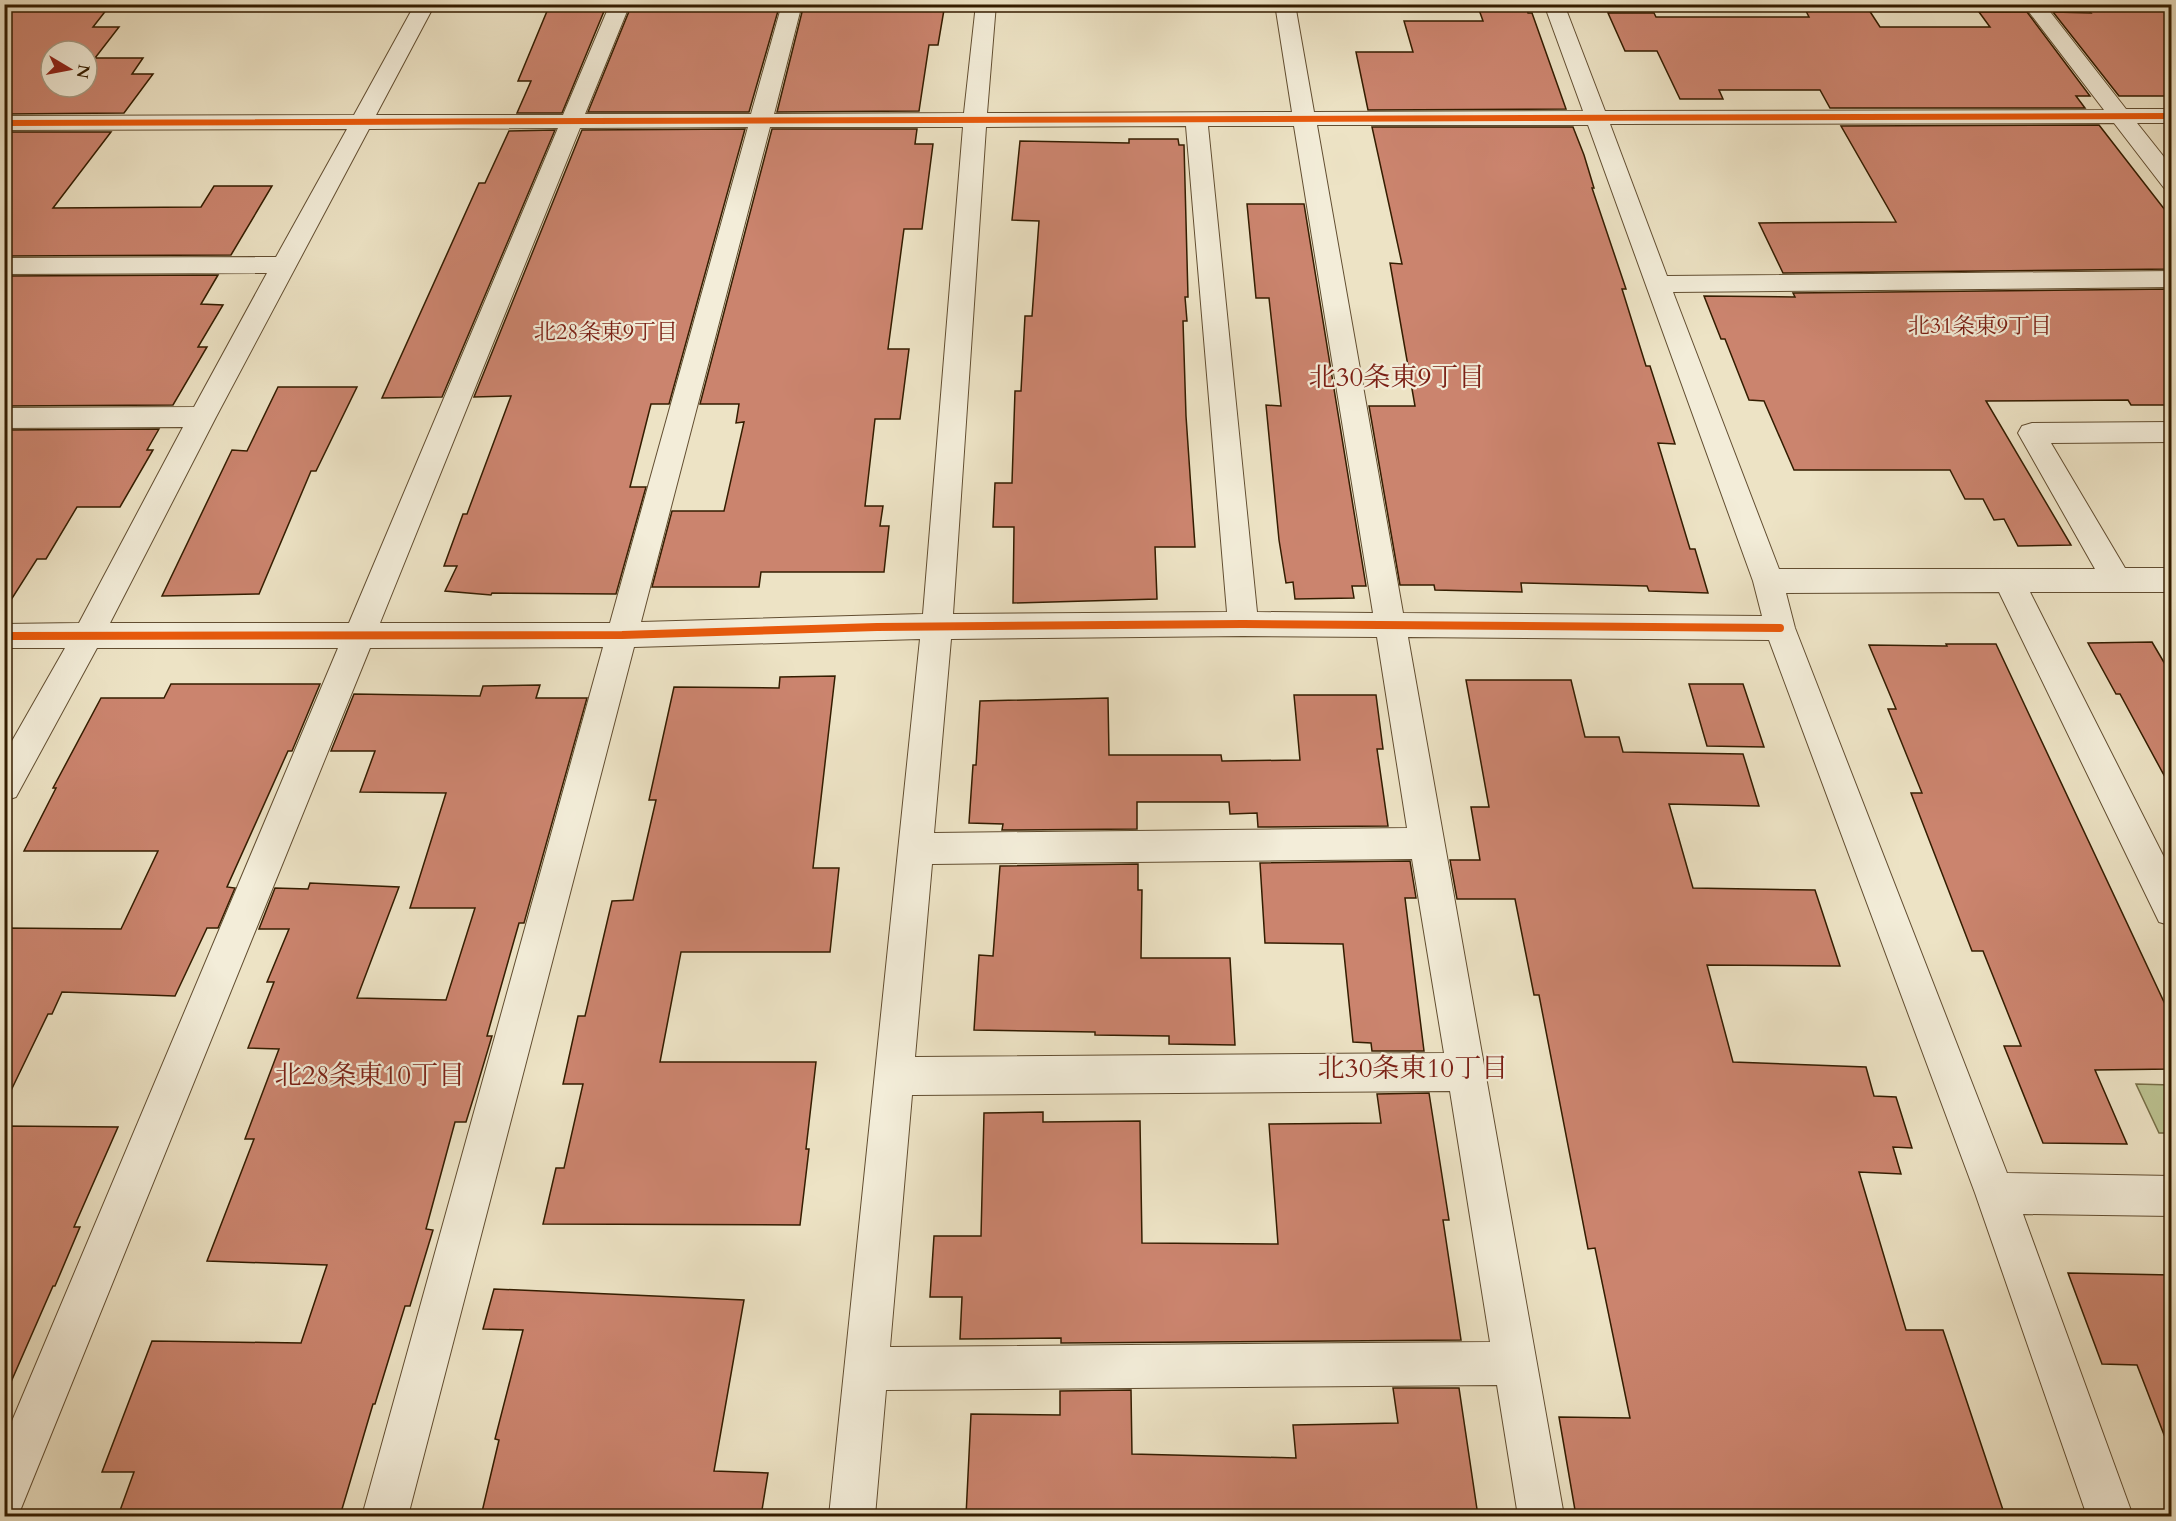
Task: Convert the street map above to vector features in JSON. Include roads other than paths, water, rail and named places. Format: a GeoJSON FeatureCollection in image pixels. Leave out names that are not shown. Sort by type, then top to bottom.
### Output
{"type":"FeatureCollection","features":[{"type":"Feature","properties":{"kind":"street"},"geometry":{"type":"LineString","coordinates":[[4,787],[87,637],[202,417],[425,4]]}},
{"type":"Feature","properties":{"kind":"street"},"geometry":{"type":"LineString","coordinates":[[4,1495],[620,4]]}},
{"type":"Feature","properties":{"kind":"street"},"geometry":{"type":"LineString","coordinates":[[386,1516],[792,4]]}},
{"type":"Feature","properties":{"kind":"street"},"geometry":{"type":"LineString","coordinates":[[852,1516],[937,627],[975,119],[986,4]]}},
{"type":"Feature","properties":{"kind":"street"},"geometry":{"type":"LineString","coordinates":[[1285,4],[1541,1516]]}},
{"type":"Feature","properties":{"kind":"street"},"geometry":{"type":"LineString","coordinates":[[1554,4],[1768,581],[1780,628],[1995,1193],[2110,1516]]}},
{"type":"Feature","properties":{"kind":"street"},"geometry":{"type":"LineString","coordinates":[[2033,4],[2172,183]]}},
{"type":"Feature","properties":{"kind":"street"},"geometry":{"type":"LineString","coordinates":[[4,123],[2172,116]]}},
{"type":"Feature","properties":{"kind":"street"},"geometry":{"type":"LineString","coordinates":[[1196,118],[1244,624]]}},
{"type":"Feature","properties":{"kind":"street"},"geometry":{"type":"LineString","coordinates":[[4,266],[286,265]]}},
{"type":"Feature","properties":{"kind":"street"},"geometry":{"type":"LineString","coordinates":[[1658,284],[2172,279]]}},
{"type":"Feature","properties":{"kind":"street"},"geometry":{"type":"LineString","coordinates":[[4,418],[202,417]]}},
{"type":"Feature","properties":{"kind":"street"},"geometry":{"type":"LineString","coordinates":[[2117,581],[2032,433],[2172,432]]}},
{"type":"Feature","properties":{"kind":"street"},"geometry":{"type":"LineString","coordinates":[[1768,581],[2172,580]]}},
{"type":"Feature","properties":{"kind":"street"},"geometry":{"type":"LineString","coordinates":[[2009,581],[2172,910]]}},
{"type":"Feature","properties":{"kind":"street"},"geometry":{"type":"LineString","coordinates":[[4,636],[622,635],[937,627],[1244,624],[1780,628]]}},
{"type":"Feature","properties":{"kind":"street"},"geometry":{"type":"LineString","coordinates":[[916,849],[1427,843]]}},
{"type":"Feature","properties":{"kind":"street"},"geometry":{"type":"LineString","coordinates":[[894,1076],[1466,1072]]}},
{"type":"Feature","properties":{"kind":"street"},"geometry":{"type":"LineString","coordinates":[[1995,1193],[2172,1196]]}},
{"type":"Feature","properties":{"kind":"street"},"geometry":{"type":"LineString","coordinates":[[866,1369],[1515,1363]]}},
{"type":"Feature","properties":{"kind":"district","name":"北31条東9丁目"},"geometry":{"type":"Point","coordinates":[1980,326]}},
{"type":"Feature","properties":{"kind":"district","name":"北28条東9丁目"},"geometry":{"type":"Point","coordinates":[606,332]}},
{"type":"Feature","properties":{"kind":"district","name":"北30条東9丁目"},"geometry":{"type":"Point","coordinates":[1397,377]}},
{"type":"Feature","properties":{"kind":"district","name":"北30条東10丁目"},"geometry":{"type":"Point","coordinates":[1413,1068]}},
{"type":"Feature","properties":{"kind":"district","name":"北28条東10丁目"},"geometry":{"type":"Point","coordinates":[370,1075]}}]}
